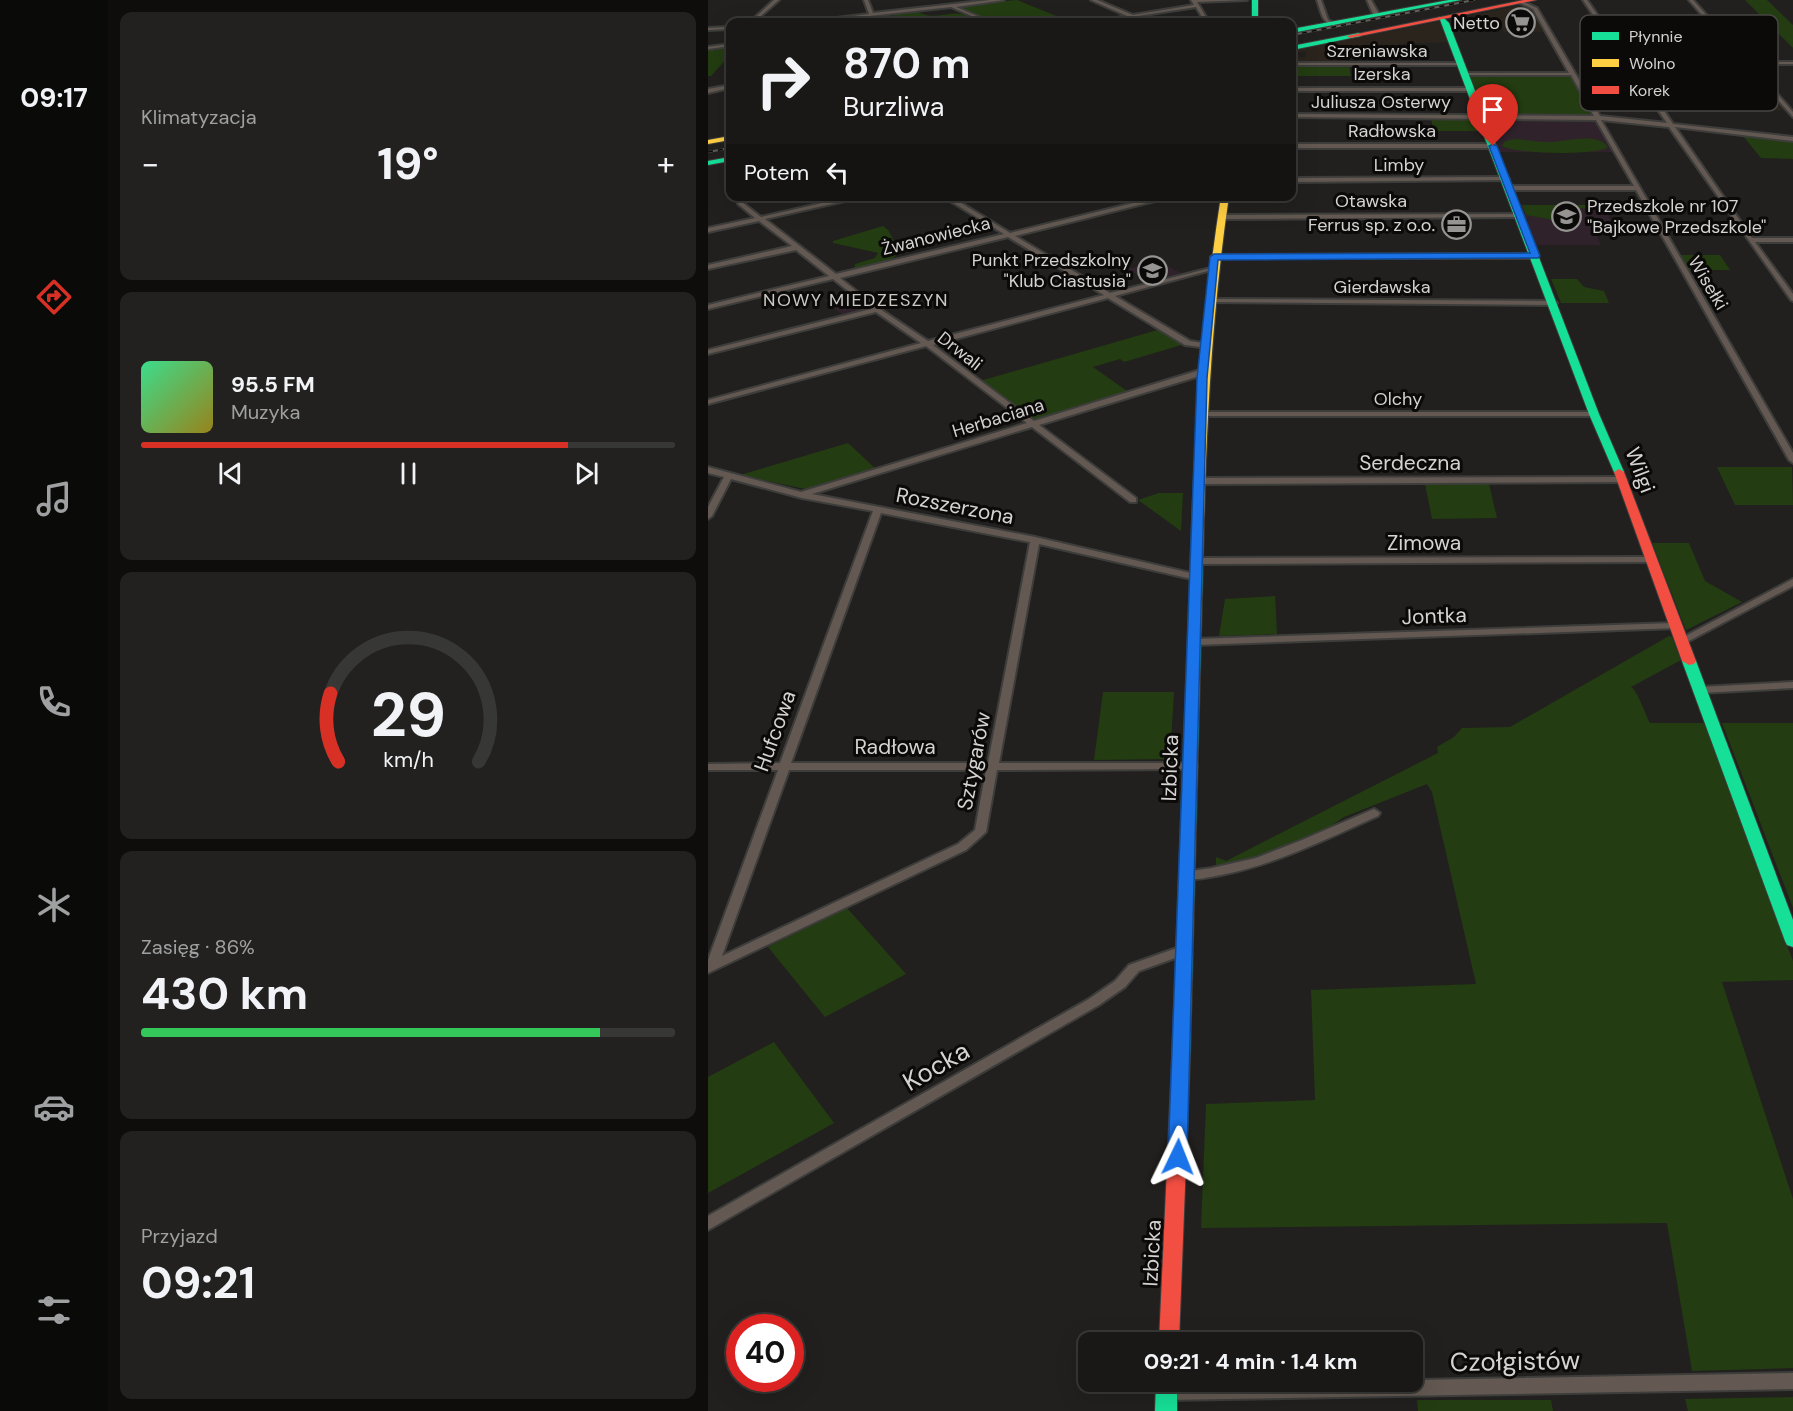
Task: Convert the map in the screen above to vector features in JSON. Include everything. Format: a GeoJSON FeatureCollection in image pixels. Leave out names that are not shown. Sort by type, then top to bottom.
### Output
{"type":"FeatureCollection","features":[{"type":"Feature","properties":{"kind":"street"},"geometry":{"type":"LineString","coordinates":[[757,18],[777,0]]}},
{"type":"Feature","properties":{"kind":"street"},"geometry":{"type":"LineString","coordinates":[[866,0],[872,15]]}},
{"type":"Feature","properties":{"kind":"street"},"geometry":{"type":"LineString","coordinates":[[850,18],[1002,0]]}},
{"type":"Feature","properties":{"kind":"street"},"geometry":{"type":"LineString","coordinates":[[1093,0],[1133,16]]}},
{"type":"Feature","properties":{"kind":"street"},"geometry":{"type":"LineString","coordinates":[[1122,18],[1194,2],[1245,0]]}},
{"type":"Feature","properties":{"kind":"street"},"geometry":{"type":"LineString","coordinates":[[1254,18],[1255,0]]}},
{"type":"Feature","properties":{"kind":"street"},"geometry":{"type":"LineString","coordinates":[[1319,0],[1326,21],[1334,24]]}},
{"type":"Feature","properties":{"kind":"street"},"geometry":{"type":"LineString","coordinates":[[1369,0],[1378,15]]}},
{"type":"Feature","properties":{"kind":"street"},"geometry":{"type":"LineString","coordinates":[[1296,31],[1378,15],[1423,3],[1458,0]]}},
{"type":"Feature","properties":{"kind":"street"},"geometry":{"type":"LineString","coordinates":[[1585,0],[1595,15]]}},
{"type":"Feature","properties":{"kind":"street"},"geometry":{"type":"LineString","coordinates":[[1691,0],[1704,15]]}},
{"type":"Feature","properties":{"kind":"street"},"geometry":{"type":"LineString","coordinates":[[1296,47],[1527,1]]}},
{"type":"Feature","properties":{"kind":"street","name":"Wisełki"},"geometry":{"type":"LineString","coordinates":[[1527,1],[1534,6],[1580,85]]}},
{"type":"Feature","properties":{"kind":"street"},"geometry":{"type":"LineString","coordinates":[[1194,2],[1204,18]]}},
{"type":"Feature","properties":{"kind":"street"},"geometry":{"type":"LineString","coordinates":[[951,6],[980,18]]}},
{"type":"Feature","properties":{"kind":"street","name":"Wilgi"},"geometry":{"type":"LineString","coordinates":[[1441,18],[1446,23],[1554,303],[1594,414],[1622,480],[1674,626],[1701,690],[1745,816],[1793,941]]}},
{"type":"Feature","properties":{"kind":"street"},"geometry":{"type":"LineString","coordinates":[[708,29],[726,28]]}},
{"type":"Feature","properties":{"kind":"street"},"geometry":{"type":"LineString","coordinates":[[708,48],[726,46]]}},
{"type":"Feature","properties":{"kind":"street","name":"Szreniawska"},"geometry":{"type":"LineString","coordinates":[[1296,64],[1574,74]]}},
{"type":"Feature","properties":{"kind":"street"},"geometry":{"type":"LineString","coordinates":[[708,91],[726,88]]}},
{"type":"Feature","properties":{"kind":"street","name":"Izerska"},"geometry":{"type":"LineString","coordinates":[[1296,90],[1472,90]]}},
{"type":"Feature","properties":{"kind":"street"},"geometry":{"type":"LineString","coordinates":[[1778,97],[1793,114]]}},
{"type":"Feature","properties":{"kind":"street","name":"Wisełki"},"geometry":{"type":"LineString","coordinates":[[1594,111],[1793,460]]}},
{"type":"Feature","properties":{"kind":"street"},"geometry":{"type":"LineString","coordinates":[[1661,111],[1793,299]]}},
{"type":"Feature","properties":{"kind":"street","name":"Juliusza Osterwy"},"geometry":{"type":"LineString","coordinates":[[1296,117],[1598,118],[1793,139]]}},
{"type":"Feature","properties":{"kind":"street"},"geometry":{"type":"LineString","coordinates":[[708,142],[726,139]]}},
{"type":"Feature","properties":{"kind":"street","name":"Radłowska"},"geometry":{"type":"LineString","coordinates":[[1296,146],[1493,146]]}},
{"type":"Feature","properties":{"kind":"street"},"geometry":{"type":"LineString","coordinates":[[708,163],[726,160]]}},
{"type":"Feature","properties":{"kind":"street","name":"Limby"},"geometry":{"type":"LineString","coordinates":[[1296,180],[1637,188]]}},
{"type":"Feature","properties":{"kind":"street"},"geometry":{"type":"LineString","coordinates":[[708,230],[840,201]]}},
{"type":"Feature","properties":{"kind":"street"},"geometry":{"type":"LineString","coordinates":[[953,201],[1188,343],[1206,346]]}},
{"type":"Feature","properties":{"kind":"street","name":"Żwanowiecka"},"geometry":{"type":"LineString","coordinates":[[708,307],[1151,201]]}},
{"type":"Feature","properties":{"kind":"street","name":"Izbicka"},"geometry":{"type":"LineString","coordinates":[[1169,1332],[1188,875],[1203,372],[1213,262],[1225,201]]}},
{"type":"Feature","properties":{"kind":"street","name":"Drwali"},"geometry":{"type":"LineString","coordinates":[[740,203],[1133,500]]}},
{"type":"Feature","properties":{"kind":"street","name":"Otawska"},"geometry":{"type":"LineString","coordinates":[[1222,217],[1520,216]]}},
{"type":"Feature","properties":{"kind":"street"},"geometry":{"type":"LineString","coordinates":[[1750,240],[1793,240]]}},
{"type":"Feature","properties":{"kind":"street"},"geometry":{"type":"LineString","coordinates":[[708,267],[798,247]]}},
{"type":"Feature","properties":{"kind":"street"},"geometry":{"type":"LineString","coordinates":[[708,402],[1107,294],[1213,262],[1535,256]]}},
{"type":"Feature","properties":{"kind":"street","name":"Gierdawska"},"geometry":{"type":"LineString","coordinates":[[1209,301],[1554,303]]}},
{"type":"Feature","properties":{"kind":"street"},"geometry":{"type":"LineString","coordinates":[[708,352],[878,309]]}},
{"type":"Feature","properties":{"kind":"street","name":"Herbaciana"},"geometry":{"type":"LineString","coordinates":[[802,495],[1203,372]]}},
{"type":"Feature","properties":{"kind":"street","name":"Olchy"},"geometry":{"type":"LineString","coordinates":[[1202,414],[1594,414]]}},
{"type":"Feature","properties":{"kind":"street","name":"Rozszerzona"},"geometry":{"type":"LineString","coordinates":[[708,470],[802,495],[1035,540],[1197,578]]}},
{"type":"Feature","properties":{"kind":"street"},"geometry":{"type":"LineString","coordinates":[[708,516],[728,477]]}},
{"type":"Feature","properties":{"kind":"street","name":"Serdeczna"},"geometry":{"type":"LineString","coordinates":[[1199,481],[1622,480]]}},
{"type":"Feature","properties":{"kind":"street","name":"Hufcowa"},"geometry":{"type":"LineString","coordinates":[[710,967],[878,510]]}},
{"type":"Feature","properties":{"kind":"street","name":"Sztygarów"},"geometry":{"type":"LineString","coordinates":[[710,967],[973,840],[980,832],[1035,540]]}},
{"type":"Feature","properties":{"kind":"street","name":"Zimowa"},"geometry":{"type":"LineString","coordinates":[[1197,561],[1651,560]]}},
{"type":"Feature","properties":{"kind":"street"},"geometry":{"type":"LineString","coordinates":[[1682,641],[1793,582]]}},
{"type":"Feature","properties":{"kind":"street","name":"Jontka"},"geometry":{"type":"LineString","coordinates":[[1195,642],[1674,626]]}},
{"type":"Feature","properties":{"kind":"street"},"geometry":{"type":"LineString","coordinates":[[1701,690],[1793,685]]}},
{"type":"Feature","properties":{"kind":"street","name":"Radłowa"},"geometry":{"type":"LineString","coordinates":[[708,767],[1191,766]]}},
{"type":"Feature","properties":{"kind":"street"},"geometry":{"type":"LineString","coordinates":[[1188,875],[1206,874],[1252,863],[1309,842],[1374,813]]}},
{"type":"Feature","properties":{"kind":"street","name":"Kocka"},"geometry":{"type":"LineString","coordinates":[[708,1224],[1094,1002],[1120,984],[1134,968],[1185,950]]}},
{"type":"Feature","properties":{"kind":"street","name":"Czołgistów"},"geometry":{"type":"LineString","coordinates":[[1423,1385],[1793,1381]]}},
{"type":"Feature","properties":{"kind":"street"},"geometry":{"type":"LineString","coordinates":[[1166,1411],[1167,1392]]}},
{"type":"Feature","properties":{"kind":"shaded area"},"geometry":{"type":"Polygon","coordinates":[[[1517,6],[1531,8],[1543,32],[1504,32],[1500,24],[1480,24],[1477,17],[1473,15],[1517,6]]]}},
{"type":"Feature","properties":{"kind":"shaded area"},"geometry":{"type":"Polygon","coordinates":[[[1442,21],[1449,42],[1399,44],[1400,52],[1346,52],[1348,63],[1296,63],[1296,58],[1306,57],[1306,52],[1296,53],[1296,50],[1442,21]]]}},
{"type":"Feature","properties":{"kind":"shaded area"},"geometry":{"type":"Polygon","coordinates":[[[1778,102],[1785,110],[1778,110],[1778,102]]]}},
{"type":"Feature","properties":{"kind":"shaded area"},"geometry":{"type":"Polygon","coordinates":[[[1487,119],[1596,120],[1614,152],[1499,152],[1493,134],[1495,131],[1491,130],[1487,119]]]}},
{"type":"Feature","properties":{"kind":"shaded area","name":"Przedszkole nr 107 \"Bajkowe Przedszkole\""},"geometry":{"type":"Polygon","coordinates":[[[1520,205],[1603,205],[1614,227],[1593,227],[1601,245],[1536,245],[1527,221],[1529,220],[1525,218],[1520,205]]]}},
{"type":"Feature","properties":{"kind":"shaded area","name":"Punkt Przedszkolny \"Klub Ciastusia\""},"geometry":{"type":"Polygon","coordinates":[[[1158,261],[1181,273],[1149,282],[1127,269],[1158,261]]]}},
{"type":"Feature","properties":{"kind":"shaded area"},"geometry":{"type":"Polygon","coordinates":[[[851,294],[871,308],[843,315],[824,300],[851,294]]]}},
{"type":"Feature","properties":{"kind":"green space"},"geometry":{"type":"Polygon","coordinates":[[[1017,0],[1061,18],[983,18],[957,6],[1017,0]]]}},
{"type":"Feature","properties":{"kind":"green space"},"geometry":{"type":"Polygon","coordinates":[[[1745,0],[1767,0],[1793,25],[1793,48],[1778,33],[1778,15],[1760,15],[1745,0]]]}},
{"type":"Feature","properties":{"kind":"green space"},"geometry":{"type":"Polygon","coordinates":[[[916,11],[931,16],[965,14],[973,17],[899,18],[891,14],[916,11]]]}},
{"type":"Feature","properties":{"kind":"green space"},"geometry":{"type":"Polygon","coordinates":[[[726,47],[726,59],[711,76],[708,76],[708,50],[726,47]]]}},
{"type":"Feature","properties":{"kind":"green space"},"geometry":{"type":"Polygon","coordinates":[[[1349,65],[1351,76],[1296,76],[1296,66],[1349,65]]]}},
{"type":"Feature","properties":{"kind":"green space"},"geometry":{"type":"Polygon","coordinates":[[[1470,75],[1571,75],[1580,91],[1580,111],[1592,111],[1594,115],[1486,115],[1480,91],[1475,90],[1470,75]]]}},
{"type":"Feature","properties":{"kind":"green space"},"geometry":{"type":"Polygon","coordinates":[[[1431,119],[1478,119],[1483,131],[1434,131],[1431,119]]]}},
{"type":"Feature","properties":{"kind":"green space"},"geometry":{"type":"Polygon","coordinates":[[[1743,136],[1793,142],[1793,159],[1761,158],[1743,136]]]}},
{"type":"Feature","properties":{"kind":"green space"},"geometry":{"type":"Polygon","coordinates":[[[1513,139],[1554,142],[1588,139],[1603,142],[1608,147],[1588,152],[1555,153],[1522,151],[1502,146],[1504,142],[1513,139]]]}},
{"type":"Feature","properties":{"kind":"green space"},"geometry":{"type":"Polygon","coordinates":[[[1522,205],[1603,205],[1605,209],[1563,208],[1565,215],[1573,217],[1575,221],[1559,221],[1526,215],[1522,205]]]}},
{"type":"Feature","properties":{"kind":"green space"},"geometry":{"type":"Polygon","coordinates":[[[883,226],[894,241],[905,246],[901,252],[889,260],[854,269],[855,264],[875,258],[878,253],[833,243],[833,241],[883,226]]]}},
{"type":"Feature","properties":{"kind":"green space"},"geometry":{"type":"Polygon","coordinates":[[[1680,255],[1720,255],[1730,270],[1689,270],[1680,255]]]}},
{"type":"Feature","properties":{"kind":"green space"},"geometry":{"type":"Polygon","coordinates":[[[1551,279],[1577,279],[1584,287],[1604,291],[1609,303],[1561,303],[1551,279]]]}},
{"type":"Feature","properties":{"kind":"green space"},"geometry":{"type":"Polygon","coordinates":[[[1161,329],[1185,344],[1124,362],[1120,359],[1093,367],[1130,393],[1035,422],[980,381],[1161,329]]]}},
{"type":"Feature","properties":{"kind":"green space"},"geometry":{"type":"Polygon","coordinates":[[[848,443],[877,470],[810,490],[740,475],[848,443]]]}},
{"type":"Feature","properties":{"kind":"green space"},"geometry":{"type":"Polygon","coordinates":[[[1717,467],[1792,467],[1793,505],[1735,505],[1717,467]]]}},
{"type":"Feature","properties":{"kind":"green space"},"geometry":{"type":"Polygon","coordinates":[[[1425,484],[1489,484],[1497,518],[1432,519],[1425,484]]]}},
{"type":"Feature","properties":{"kind":"green space"},"geometry":{"type":"Polygon","coordinates":[[[1159,493],[1183,493],[1181,531],[1138,500],[1159,493]]]}},
{"type":"Feature","properties":{"kind":"green space"},"geometry":{"type":"Polygon","coordinates":[[[1652,543],[1689,543],[1705,581],[1742,602],[1686,630],[1652,543]]]}},
{"type":"Feature","properties":{"kind":"green space"},"geometry":{"type":"Polygon","coordinates":[[[1275,596],[1277,634],[1219,636],[1225,599],[1275,596]]]}},
{"type":"Feature","properties":{"kind":"green space"},"geometry":{"type":"Polygon","coordinates":[[[1669,636],[1672,637],[1681,660],[1631,687],[1639,698],[1650,723],[1704,723],[1793,961],[1793,980],[1722,982],[1793,1199],[1793,1368],[1692,1371],[1667,1223],[1201,1228],[1206,1104],[1315,1100],[1311,990],[1476,984],[1432,792],[1427,784],[1344,817],[1325,830],[1233,866],[1216,869],[1216,857],[1226,861],[1438,753],[1437,747],[1454,737],[1462,728],[1510,727],[1669,636]]]}},
{"type":"Feature","properties":{"kind":"green space"},"geometry":{"type":"Polygon","coordinates":[[[1103,692],[1174,692],[1170,759],[1094,760],[1103,692]]]}},
{"type":"Feature","properties":{"kind":"green space"},"geometry":{"type":"Polygon","coordinates":[[[1722,723],[1793,723],[1793,908],[1722,723]]]}},
{"type":"Feature","properties":{"kind":"green space"},"geometry":{"type":"Polygon","coordinates":[[[847,908],[906,974],[825,1017],[768,947],[847,908]]]}},
{"type":"Feature","properties":{"kind":"green space"},"geometry":{"type":"Polygon","coordinates":[[[774,1042],[834,1123],[708,1193],[708,1077],[774,1042]]]}},
{"type":"Feature","properties":{"kind":"green space"},"geometry":{"type":"Polygon","coordinates":[[[1793,1397],[1793,1411],[1688,1411],[1685,1399],[1793,1397]]]}},
{"type":"Feature","properties":{"kind":"green space"},"geometry":{"type":"Polygon","coordinates":[[[1417,1400],[1551,1400],[1553,1411],[1418,1411],[1417,1400]]]}},
{"type":"Feature","properties":{"kind":"railway"},"geometry":{"type":"LineString","coordinates":[[1296,34],[1474,0]]}},
{"type":"Feature","properties":{"kind":"railway"},"geometry":{"type":"LineString","coordinates":[[708,152],[726,149]]}},
{"type":"Feature","properties":{"kind":"traffic: fast"},"geometry":{"type":"LineString","coordinates":[[1255,0],[1255,18]]}},
{"type":"Feature","properties":{"kind":"traffic: fast"},"geometry":{"type":"LineString","coordinates":[[1296,30],[1458,0]]}},
{"type":"Feature","properties":{"kind":"traffic: fast"},"geometry":{"type":"LineString","coordinates":[[1441,18],[1446,23],[1594,414],[1619,472]]}},
{"type":"Feature","properties":{"kind":"traffic: fast"},"geometry":{"type":"LineString","coordinates":[[1296,47],[1359,35]]}},
{"type":"Feature","properties":{"kind":"traffic: fast"},"geometry":{"type":"LineString","coordinates":[[708,163],[726,160]]}},
{"type":"Feature","properties":{"kind":"traffic: fast"},"geometry":{"type":"LineString","coordinates":[[1181,1058],[1198,520]]}},
{"type":"Feature","properties":{"kind":"traffic: fast"},"geometry":{"type":"LineString","coordinates":[[1689,661],[1793,941]]}},
{"type":"Feature","properties":{"kind":"traffic: fast"},"geometry":{"type":"LineString","coordinates":[[1166,1411],[1167,1392]]}},
{"type":"Feature","properties":{"kind":"traffic: slow"},"geometry":{"type":"LineString","coordinates":[[708,142],[726,139]]}},
{"type":"Feature","properties":{"kind":"traffic: slow"},"geometry":{"type":"LineString","coordinates":[[1198,520],[1206,357],[1224,201]]}},
{"type":"Feature","properties":{"kind":"traffic: jam"},"geometry":{"type":"LineString","coordinates":[[1350,36],[1533,0]]}},
{"type":"Feature","properties":{"kind":"traffic: jam"},"geometry":{"type":"LineString","coordinates":[[1619,472],[1689,661]]}},
{"type":"Feature","properties":{"kind":"traffic: jam"},"geometry":{"type":"LineString","coordinates":[[1169,1332],[1181,1058]]}},
{"type":"Feature","properties":{"kind":"place","name":"Netto"},"geometry":{"type":"Point","coordinates":[1521,23]}},
{"type":"Feature","properties":{"kind":"place","name":"Przedszkole nr 107 \"Bajkowe Przedszkole\""},"geometry":{"type":"Point","coordinates":[1566,216]}},
{"type":"Feature","properties":{"kind":"place","name":"Ferrus sp. z o.o."},"geometry":{"type":"Point","coordinates":[1456,225]}},
{"type":"Feature","properties":{"kind":"place","name":"Punkt Przedszkolny \"Klub Ciastusia\""},"geometry":{"type":"Point","coordinates":[1152,270]}},
{"type":"Feature","properties":{"kind":"district","name":"NOWY MIEDZESZYN"},"geometry":{"type":"Point","coordinates":[856,300]}},
{"type":"Feature","properties":{"kind":"route"},"geometry":{"type":"LineString","coordinates":[[1178,1157],[1202,378],[1214,257],[1535,256],[1493,146]]}}]}
